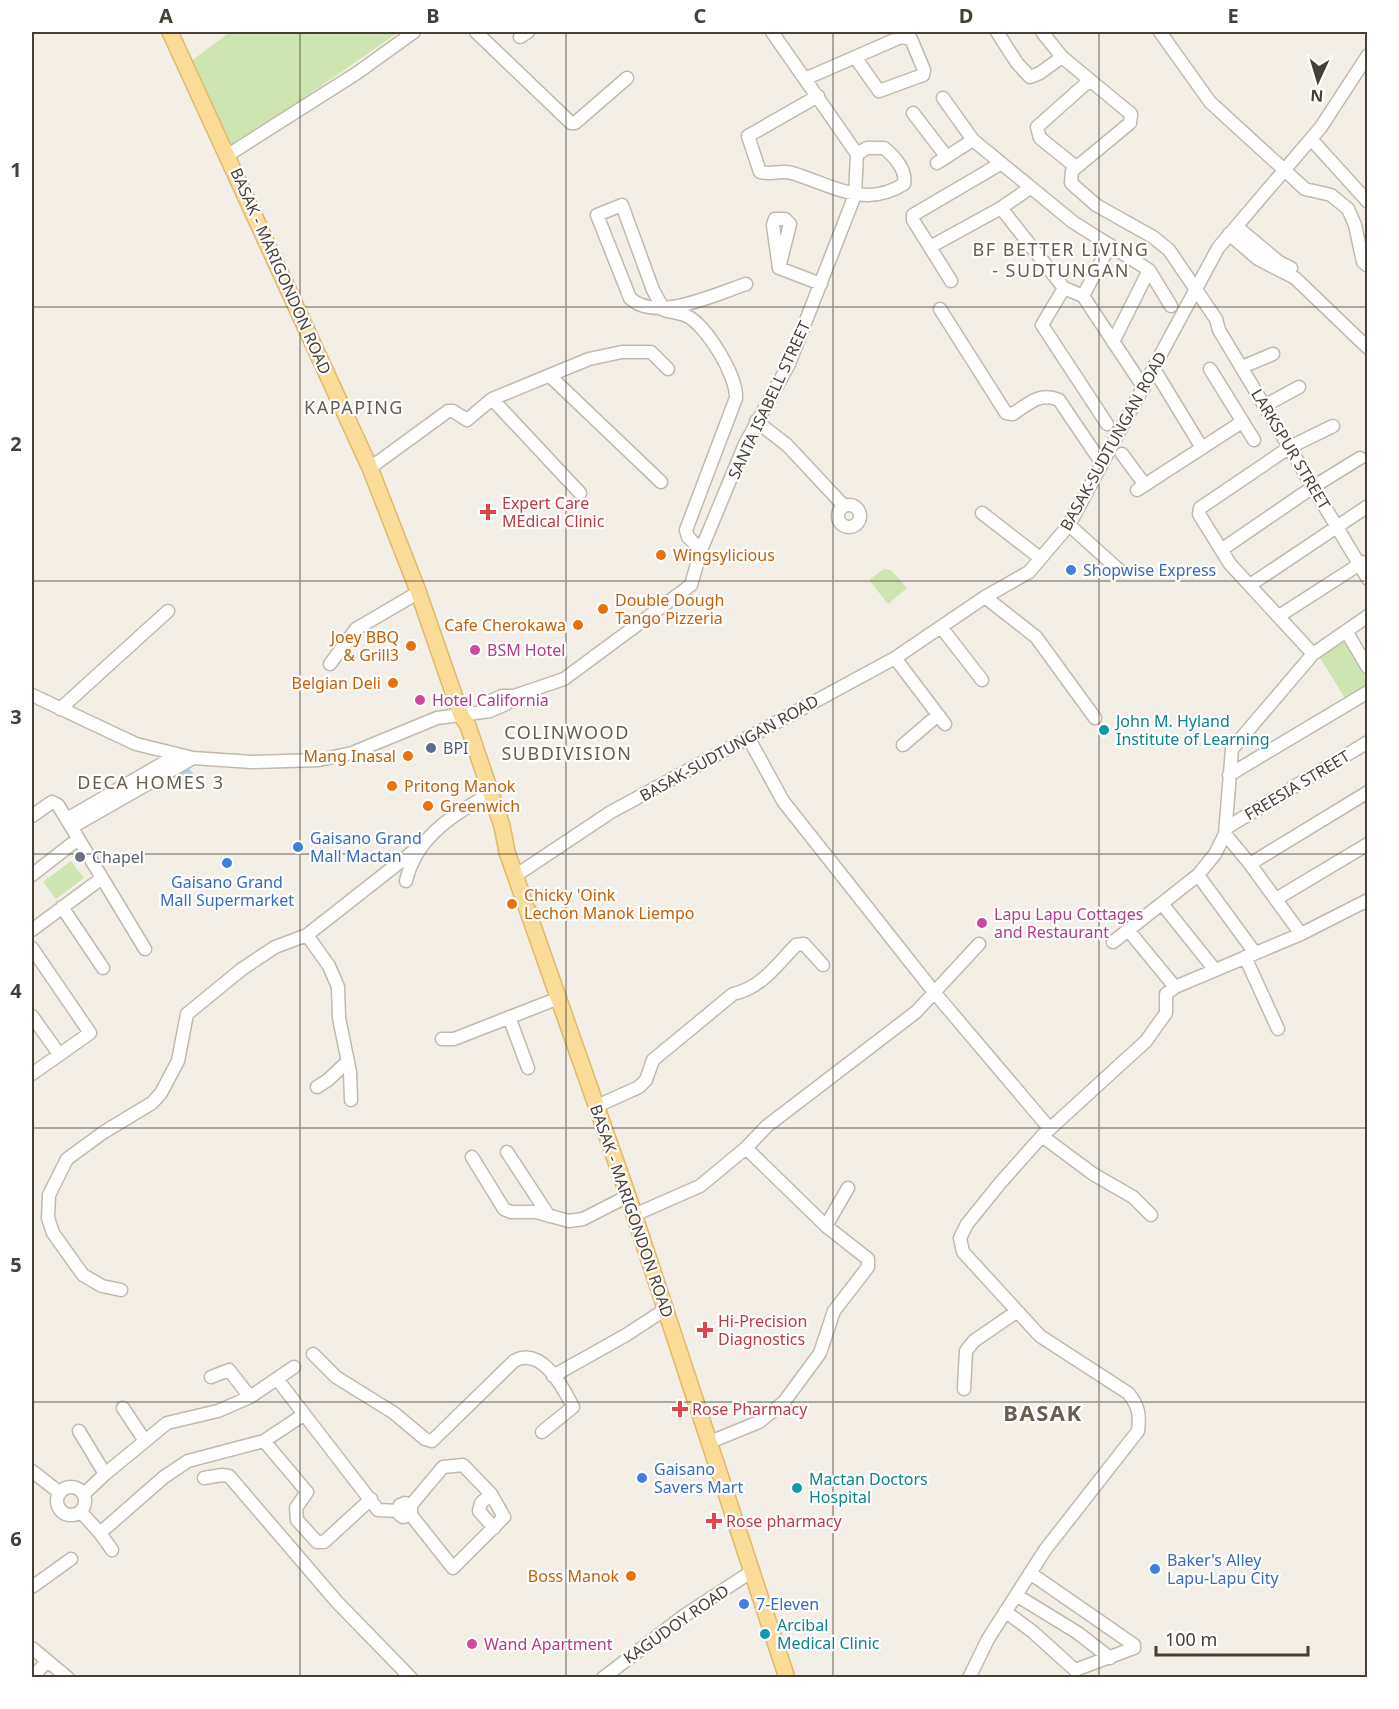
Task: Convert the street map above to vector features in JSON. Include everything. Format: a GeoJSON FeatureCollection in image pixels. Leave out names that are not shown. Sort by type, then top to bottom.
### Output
{"type":"FeatureCollection","features":[{"type":"Feature","properties":{"kind":"main road","name":"BASAK - MARIGONDON ROAD"},"geometry":{"type":"LineString","coordinates":[[170,32],[370,468],[419,592],[461,715],[468,726],[502,826],[515,876],[628,1196],[787,1677]]}},
{"type":"Feature","properties":{"kind":"main road","name":"BASAK - MARIGONDON ROAD"},"geometry":{"type":"LineString","coordinates":[[461,715],[460,729],[493,829],[507,852]]}},
{"type":"Feature","properties":{"kind":"street"},"geometry":{"type":"LineString","coordinates":[[228,155],[357,73],[414,32]]}},
{"type":"Feature","properties":{"kind":"street"},"geometry":{"type":"LineString","coordinates":[[476,32],[571,123],[575,123],[627,78]]}},
{"type":"Feature","properties":{"kind":"street"},"geometry":{"type":"LineString","coordinates":[[772,32],[807,78],[857,154],[867,148],[884,148],[898,163],[905,178],[904,184],[886,194],[855,195],[790,173],[760,172],[748,140],[750,134],[818,96]]}},
{"type":"Feature","properties":{"kind":"street"},"geometry":{"type":"LineString","coordinates":[[997,32],[1017,63],[1030,77],[1062,57]]}},
{"type":"Feature","properties":{"kind":"street"},"geometry":{"type":"LineString","coordinates":[[1042,32],[1062,57],[1090,80],[1131,114],[1130,123],[1076,167],[1040,138],[1036,128],[1090,80]]}},
{"type":"Feature","properties":{"kind":"street"},"geometry":{"type":"LineString","coordinates":[[1160,32],[1210,102],[1305,189],[1331,195],[1348,209],[1355,225],[1364,262],[1368,266]]}},
{"type":"Feature","properties":{"kind":"street"},"geometry":{"type":"LineString","coordinates":[[807,78],[855,57],[907,37],[911,39],[924,70],[923,75],[879,92],[855,57]]}},
{"type":"Feature","properties":{"kind":"street","name":"BASAK-SUDTUNGAN ROAD"},"geometry":{"type":"LineString","coordinates":[[515,876],[611,812],[895,658],[985,597],[1029,572],[1069,525],[1195,291],[1233,230],[1311,140],[1368,55]]}},
{"type":"Feature","properties":{"kind":"street"},"geometry":{"type":"LineString","coordinates":[[943,98],[973,140],[1000,164],[1073,222],[1149,270],[1171,306]]}},
{"type":"Feature","properties":{"kind":"street"},"geometry":{"type":"LineString","coordinates":[[913,113],[941,160],[973,140]]}},
{"type":"Feature","properties":{"kind":"street"},"geometry":{"type":"LineString","coordinates":[[1311,140],[1368,202]]}},
{"type":"Feature","properties":{"kind":"street","name":"SANTA ISABELL STREET"},"geometry":{"type":"LineString","coordinates":[[32,695],[136,744],[177,755],[252,762],[319,760],[352,753],[437,718],[482,710],[486,703],[502,696],[514,696],[564,679],[691,585],[701,550],[756,421],[789,364],[821,284],[855,195],[857,154]]}},
{"type":"Feature","properties":{"kind":"street"},"geometry":{"type":"LineString","coordinates":[[951,281],[913,220],[913,215],[1000,164]]}},
{"type":"Feature","properties":{"kind":"street","name":"LARKSPUR STREET"},"geometry":{"type":"LineString","coordinates":[[1076,167],[1072,171],[1071,183],[1077,191],[1096,206],[1153,237],[1169,250],[1195,291],[1216,319],[1225,326],[1245,366],[1363,566],[1368,579]]}},
{"type":"Feature","properties":{"kind":"street"},"geometry":{"type":"LineString","coordinates":[[930,248],[1001,208],[1030,188]]}},
{"type":"Feature","properties":{"kind":"street"},"geometry":{"type":"LineString","coordinates":[[664,310],[653,290],[622,205],[597,215],[630,298],[637,305],[688,316],[701,327],[727,364],[737,389],[736,398],[686,530],[688,537],[701,550]]}},
{"type":"Feature","properties":{"kind":"street"},"geometry":{"type":"LineString","coordinates":[[1001,208],[1064,288],[1083,296],[1144,388]]}},
{"type":"Feature","properties":{"kind":"street"},"geometry":{"type":"LineString","coordinates":[[1233,230],[1277,266],[1298,271],[1346,320],[1368,348]]}},
{"type":"Feature","properties":{"kind":"street"},"geometry":{"type":"LineString","coordinates":[[1083,296],[1110,245]]}},
{"type":"Feature","properties":{"kind":"street"},"geometry":{"type":"LineString","coordinates":[[779,267],[821,284]]}},
{"type":"Feature","properties":{"kind":"street"},"geometry":{"type":"LineString","coordinates":[[1113,342],[1149,270]]}},
{"type":"Feature","properties":{"kind":"street"},"geometry":{"type":"LineString","coordinates":[[664,310],[746,284]]}},
{"type":"Feature","properties":{"kind":"street"},"geometry":{"type":"LineString","coordinates":[[1064,288],[1042,325],[1107,424]]}},
{"type":"Feature","properties":{"kind":"street"},"geometry":{"type":"LineString","coordinates":[[940,309],[1006,413],[1013,414],[1039,396],[1049,396],[1059,400],[1101,462]]}},
{"type":"Feature","properties":{"kind":"street"},"geometry":{"type":"LineString","coordinates":[[1346,320],[1368,337]]}},
{"type":"Feature","properties":{"kind":"street"},"geometry":{"type":"LineString","coordinates":[[370,468],[447,411],[453,411],[467,420],[492,399],[551,377],[590,359],[622,351],[651,352],[668,369]]}},
{"type":"Feature","properties":{"kind":"street"},"geometry":{"type":"LineString","coordinates":[[1245,366],[1273,354]]}},
{"type":"Feature","properties":{"kind":"street"},"geometry":{"type":"LineString","coordinates":[[1154,369],[1202,448]]}},
{"type":"Feature","properties":{"kind":"street"},"geometry":{"type":"LineString","coordinates":[[1210,369],[1254,440]]}},
{"type":"Feature","properties":{"kind":"street"},"geometry":{"type":"LineString","coordinates":[[551,377],[662,482]]}},
{"type":"Feature","properties":{"kind":"street"},"geometry":{"type":"LineString","coordinates":[[1268,404],[1299,387]]}},
{"type":"Feature","properties":{"kind":"street"},"geometry":{"type":"LineString","coordinates":[[492,399],[580,493]]}},
{"type":"Feature","properties":{"kind":"street"},"geometry":{"type":"LineString","coordinates":[[756,421],[787,445],[844,506]]}},
{"type":"Feature","properties":{"kind":"street"},"geometry":{"type":"LineString","coordinates":[[1122,454],[1141,487],[1242,422]]}},
{"type":"Feature","properties":{"kind":"street"},"geometry":{"type":"LineString","coordinates":[[1313,654],[1230,564],[1199,514],[1200,508],[1293,446],[1333,426]]}},
{"type":"Feature","properties":{"kind":"street"},"geometry":{"type":"LineString","coordinates":[[1221,550],[1315,485],[1360,458]]}},
{"type":"Feature","properties":{"kind":"street"},"geometry":{"type":"LineString","coordinates":[[1250,585],[1368,506]]}},
{"type":"Feature","properties":{"kind":"street"},"geometry":{"type":"LineString","coordinates":[[981,513],[1040,558]]}},
{"type":"Feature","properties":{"kind":"street"},"geometry":{"type":"LineString","coordinates":[[1069,525],[1119,570]]}},
{"type":"Feature","properties":{"kind":"street"},"geometry":{"type":"LineString","coordinates":[[1279,616],[1363,566]]}},
{"type":"Feature","properties":{"kind":"street"},"geometry":{"type":"LineString","coordinates":[[330,664],[356,629],[419,592]]}},
{"type":"Feature","properties":{"kind":"street"},"geometry":{"type":"LineString","coordinates":[[985,597],[1036,637],[1095,718]]}},
{"type":"Feature","properties":{"kind":"street"},"geometry":{"type":"LineString","coordinates":[[60,709],[168,611]]}},
{"type":"Feature","properties":{"kind":"street"},"geometry":{"type":"LineString","coordinates":[[1113,942],[1163,905],[1198,875],[1215,854],[1225,831],[1232,749],[1313,654],[1368,616]]}},
{"type":"Feature","properties":{"kind":"street"},"geometry":{"type":"LineString","coordinates":[[941,627],[982,680]]}},
{"type":"Feature","properties":{"kind":"street"},"geometry":{"type":"LineString","coordinates":[[1346,631],[1368,668]]}},
{"type":"Feature","properties":{"kind":"street"},"geometry":{"type":"LineString","coordinates":[[895,658],[941,720],[903,745]]}},
{"type":"Feature","properties":{"kind":"street"},"geometry":{"type":"LineString","coordinates":[[1229,776],[1368,692]]}},
{"type":"Feature","properties":{"kind":"street"},"geometry":{"type":"LineString","coordinates":[[748,737],[783,801],[1046,1133],[1093,1174],[1133,1197],[1151,1215]]}},
{"type":"Feature","properties":{"kind":"street","name":"FREESIA STREET"},"geometry":{"type":"LineString","coordinates":[[1225,831],[1368,742]]}},
{"type":"Feature","properties":{"kind":"street"},"geometry":{"type":"LineString","coordinates":[[70,823],[177,755]]}},
{"type":"Feature","properties":{"kind":"street"},"geometry":{"type":"LineString","coordinates":[[70,823],[193,758]]}},
{"type":"Feature","properties":{"kind":"street"},"geometry":{"type":"LineString","coordinates":[[1250,864],[1368,792]]}},
{"type":"Feature","properties":{"kind":"street"},"geometry":{"type":"LineString","coordinates":[[121,1290],[102,1286],[83,1275],[53,1233],[48,1218],[49,1195],[67,1159],[152,1102],[161,1093],[178,1061],[187,1014],[242,969],[275,946],[307,935],[419,847],[454,816],[483,798]]}},
{"type":"Feature","properties":{"kind":"street"},"geometry":{"type":"LineString","coordinates":[[32,816],[52,802],[70,823],[145,949]]}},
{"type":"Feature","properties":{"kind":"street"},"geometry":{"type":"LineString","coordinates":[[1225,831],[1301,934]]}},
{"type":"Feature","properties":{"kind":"street"},"geometry":{"type":"LineString","coordinates":[[32,874],[78,839]]}},
{"type":"Feature","properties":{"kind":"street"},"geometry":{"type":"LineString","coordinates":[[1276,899],[1368,844]]}},
{"type":"Feature","properties":{"kind":"street"},"geometry":{"type":"LineString","coordinates":[[406,881],[419,847]]}},
{"type":"Feature","properties":{"kind":"street"},"geometry":{"type":"LineString","coordinates":[[1198,875],[1250,955],[1278,1029]]}},
{"type":"Feature","properties":{"kind":"street"},"geometry":{"type":"LineString","coordinates":[[32,930],[102,879]]}},
{"type":"Feature","properties":{"kind":"street"},"geometry":{"type":"LineString","coordinates":[[1171,991],[1301,934],[1368,900]]}},
{"type":"Feature","properties":{"kind":"street"},"geometry":{"type":"LineString","coordinates":[[1163,905],[1215,970]]}},
{"type":"Feature","properties":{"kind":"street"},"geometry":{"type":"LineString","coordinates":[[62,907],[103,968]]}},
{"type":"Feature","properties":{"kind":"street"},"geometry":{"type":"LineString","coordinates":[[969,1677],[988,1639],[1045,1550],[1138,1431],[1140,1418],[1136,1402],[1128,1393],[1040,1336],[963,1252],[960,1238],[968,1224],[1001,1182],[1046,1133],[1146,1041],[1166,1013],[1171,991],[1128,930]]}},
{"type":"Feature","properties":{"kind":"street"},"geometry":{"type":"LineString","coordinates":[[307,935],[329,966],[338,987],[339,1018],[348,1062],[351,1100]]}},
{"type":"Feature","properties":{"kind":"street"},"geometry":{"type":"LineString","coordinates":[[597,1106],[639,1087],[646,1080],[653,1060],[734,994],[750,990],[759,984],[796,945],[804,944],[823,965]]}},
{"type":"Feature","properties":{"kind":"street"},"geometry":{"type":"LineString","coordinates":[[634,1215],[700,1186],[746,1148],[767,1126],[916,1012],[979,944]]}},
{"type":"Feature","properties":{"kind":"street"},"geometry":{"type":"LineString","coordinates":[[32,948],[90,1033],[32,1074]]}},
{"type":"Feature","properties":{"kind":"street"},"geometry":{"type":"LineString","coordinates":[[442,1039],[454,1039],[559,998]]}},
{"type":"Feature","properties":{"kind":"street"},"geometry":{"type":"LineString","coordinates":[[32,1016],[59,1054]]}},
{"type":"Feature","properties":{"kind":"street"},"geometry":{"type":"LineString","coordinates":[[509,1017],[528,1068]]}},
{"type":"Feature","properties":{"kind":"street"},"geometry":{"type":"LineString","coordinates":[[316,1087],[348,1062]]}},
{"type":"Feature","properties":{"kind":"street"},"geometry":{"type":"LineString","coordinates":[[710,1442],[759,1422],[784,1402],[820,1353],[834,1311],[868,1267],[868,1259],[826,1226],[746,1148]]}},
{"type":"Feature","properties":{"kind":"street"},"geometry":{"type":"LineString","coordinates":[[507,1152],[549,1216]]}},
{"type":"Feature","properties":{"kind":"street"},"geometry":{"type":"LineString","coordinates":[[472,1157],[504,1209],[511,1212],[536,1212],[569,1221],[583,1219],[628,1196]]}},
{"type":"Feature","properties":{"kind":"street"},"geometry":{"type":"LineString","coordinates":[[826,1226],[848,1188]]}},
{"type":"Feature","properties":{"kind":"street"},"geometry":{"type":"LineString","coordinates":[[553,1376],[626,1335],[666,1309]]}},
{"type":"Feature","properties":{"kind":"street"},"geometry":{"type":"LineString","coordinates":[[964,1389],[966,1351],[974,1341],[1016,1312]]}},
{"type":"Feature","properties":{"kind":"street"},"geometry":{"type":"LineString","coordinates":[[313,1354],[336,1377],[394,1413],[425,1439],[432,1441],[514,1361],[524,1356],[533,1357],[540,1360],[553,1376],[573,1407],[569,1413],[542,1432]]}},
{"type":"Feature","properties":{"kind":"street"},"geometry":{"type":"LineString","coordinates":[[84,1494],[167,1423],[218,1411],[250,1397],[294,1367]]}},
{"type":"Feature","properties":{"kind":"street"},"geometry":{"type":"LineString","coordinates":[[211,1377],[229,1370],[250,1397]]}},
{"type":"Feature","properties":{"kind":"street"},"geometry":{"type":"LineString","coordinates":[[277,1379],[378,1510],[398,1511],[403,1517],[411,1510],[443,1467],[463,1465],[491,1494],[504,1517],[453,1568],[411,1510]]}},
{"type":"Feature","properties":{"kind":"street"},"geometry":{"type":"LineString","coordinates":[[123,1408],[145,1441]]}},
{"type":"Feature","properties":{"kind":"street"},"geometry":{"type":"LineString","coordinates":[[100,1533],[164,1477],[188,1461],[264,1441],[303,1415]]}},
{"type":"Feature","properties":{"kind":"street"},"geometry":{"type":"LineString","coordinates":[[79,1431],[105,1474]]}},
{"type":"Feature","properties":{"kind":"street"},"geometry":{"type":"LineString","coordinates":[[264,1441],[307,1492],[296,1508],[297,1520],[317,1542],[324,1542],[371,1499]]}},
{"type":"Feature","properties":{"kind":"street"},"geometry":{"type":"LineString","coordinates":[[32,1472],[60,1493]]}},
{"type":"Feature","properties":{"kind":"street"},"geometry":{"type":"LineString","coordinates":[[204,1478],[223,1474],[229,1476],[337,1602],[411,1677]]}},
{"type":"Feature","properties":{"kind":"street"},"geometry":{"type":"LineString","coordinates":[[72,1487],[84,1494],[86,1504],[81,1512],[72,1515],[64,1513],[57,1501],[60,1493],[72,1487]]}},
{"type":"Feature","properties":{"kind":"street"},"geometry":{"type":"LineString","coordinates":[[491,1494],[481,1503],[479,1510],[494,1528]]}},
{"type":"Feature","properties":{"kind":"street"},"geometry":{"type":"LineString","coordinates":[[81,1512],[112,1550]]}},
{"type":"Feature","properties":{"kind":"street"},"geometry":{"type":"LineString","coordinates":[[32,1587],[71,1559]]}},
{"type":"Feature","properties":{"kind":"street","name":"KAGUDOY ROAD"},"geometry":{"type":"LineString","coordinates":[[603,1677],[677,1621],[751,1572]]}},
{"type":"Feature","properties":{"kind":"street"},"geometry":{"type":"LineString","coordinates":[[1006,1612],[1033,1632],[1071,1669],[1079,1670],[1134,1648],[1134,1645],[1030,1573]]}},
{"type":"Feature","properties":{"kind":"street"},"geometry":{"type":"LineString","coordinates":[[1016,1595],[1078,1633],[1110,1658]]}},
{"type":"Feature","properties":{"kind":"street"},"geometry":{"type":"LineString","coordinates":[[32,1648],[68,1677]]}},
{"type":"Feature","properties":{"kind":"street"},"geometry":{"type":"LineString","coordinates":[[32,1677],[48,1661]]}},
{"type":"Feature","properties":{"kind":"green space"},"geometry":{"type":"Polygon","coordinates":[[[230,32],[399,32],[233,147],[190,62],[230,32]]]}},
{"type":"Feature","properties":{"kind":"green space"},"geometry":{"type":"Polygon","coordinates":[[[884,569],[891,570],[907,588],[888,604],[869,580],[884,569]]]}},
{"type":"Feature","properties":{"kind":"green space"},"geometry":{"type":"Polygon","coordinates":[[[1343,640],[1367,681],[1367,687],[1346,700],[1319,656],[1343,640]]]}},
{"type":"Feature","properties":{"kind":"green space"},"geometry":{"type":"Polygon","coordinates":[[[71,861],[84,878],[56,899],[43,882],[71,861]]]}},
{"type":"Feature","properties":{"kind":"water"},"geometry":{"type":"Polygon","coordinates":[[[187,767],[200,780],[182,790],[172,774],[187,767]]]}},
{"type":"Feature","properties":{"kind":"place","name":"Expert Care MEdical Clinic"},"geometry":{"type":"Point","coordinates":[488,512]}},
{"type":"Feature","properties":{"kind":"place","name":"Wingsylicious"},"geometry":{"type":"Point","coordinates":[661,555]}},
{"type":"Feature","properties":{"kind":"place","name":"Shopwise Express"},"geometry":{"type":"Point","coordinates":[1071,570]}},
{"type":"Feature","properties":{"kind":"place","name":"Double Dough Tango Pizzeria"},"geometry":{"type":"Point","coordinates":[603,609]}},
{"type":"Feature","properties":{"kind":"place","name":"Cafe Cherokawa"},"geometry":{"type":"Point","coordinates":[578,625]}},
{"type":"Feature","properties":{"kind":"place","name":"Joey BBQ & Grill3"},"geometry":{"type":"Point","coordinates":[411,646]}},
{"type":"Feature","properties":{"kind":"place","name":"BSM Hotel"},"geometry":{"type":"Point","coordinates":[475,650]}},
{"type":"Feature","properties":{"kind":"place","name":"Belgian Deli"},"geometry":{"type":"Point","coordinates":[393,683]}},
{"type":"Feature","properties":{"kind":"place","name":"Hotel California"},"geometry":{"type":"Point","coordinates":[420,700]}},
{"type":"Feature","properties":{"kind":"place","name":"John M. Hyland Institute of Learning"},"geometry":{"type":"Point","coordinates":[1104,730]}},
{"type":"Feature","properties":{"kind":"place","name":"BPI"},"geometry":{"type":"Point","coordinates":[431,748]}},
{"type":"Feature","properties":{"kind":"place","name":"Mang Inasal"},"geometry":{"type":"Point","coordinates":[408,756]}},
{"type":"Feature","properties":{"kind":"place","name":"Pritong Manok"},"geometry":{"type":"Point","coordinates":[392,786]}},
{"type":"Feature","properties":{"kind":"place","name":"Greenwich"},"geometry":{"type":"Point","coordinates":[428,806]}},
{"type":"Feature","properties":{"kind":"place","name":"Gaisano Grand Mall Mactan"},"geometry":{"type":"Point","coordinates":[298,847]}},
{"type":"Feature","properties":{"kind":"place","name":"Chapel"},"geometry":{"type":"Point","coordinates":[80,857]}},
{"type":"Feature","properties":{"kind":"place","name":"Gaisano Grand Mall Supermarket"},"geometry":{"type":"Point","coordinates":[227,863]}},
{"type":"Feature","properties":{"kind":"place","name":"Chicky 'Oink Lechon Manok Liempo"},"geometry":{"type":"Point","coordinates":[512,904]}},
{"type":"Feature","properties":{"kind":"place","name":"Lapu Lapu Cottages and Restaurant"},"geometry":{"type":"Point","coordinates":[982,923]}},
{"type":"Feature","properties":{"kind":"place","name":"Hi-Precision Diagnostics"},"geometry":{"type":"Point","coordinates":[705,1330]}},
{"type":"Feature","properties":{"kind":"place","name":"Rose Pharmacy"},"geometry":{"type":"Point","coordinates":[680,1409]}},
{"type":"Feature","properties":{"kind":"place","name":"Gaisano Savers Mart"},"geometry":{"type":"Point","coordinates":[642,1478]}},
{"type":"Feature","properties":{"kind":"place","name":"Mactan Doctors Hospital"},"geometry":{"type":"Point","coordinates":[797,1488]}},
{"type":"Feature","properties":{"kind":"place","name":"Rose pharmacy"},"geometry":{"type":"Point","coordinates":[714,1521]}},
{"type":"Feature","properties":{"kind":"place","name":"Baker's Alley Lapu-Lapu City"},"geometry":{"type":"Point","coordinates":[1155,1569]}},
{"type":"Feature","properties":{"kind":"place","name":"Boss Manok"},"geometry":{"type":"Point","coordinates":[631,1576]}},
{"type":"Feature","properties":{"kind":"place","name":"7-Eleven"},"geometry":{"type":"Point","coordinates":[744,1604]}},
{"type":"Feature","properties":{"kind":"place","name":"Arcibal Medical Clinic"},"geometry":{"type":"Point","coordinates":[765,1634]}},
{"type":"Feature","properties":{"kind":"place","name":"Wand Apartment"},"geometry":{"type":"Point","coordinates":[472,1644]}},
{"type":"Feature","properties":{"kind":"district","name":"BF BETTER LIVING - SUDTUNGAN"},"geometry":{"type":"Point","coordinates":[1061,259]}},
{"type":"Feature","properties":{"kind":"district","name":"KAPAPING"},"geometry":{"type":"Point","coordinates":[354,407]}},
{"type":"Feature","properties":{"kind":"district","name":"COLINWOOD SUBDIVISION"},"geometry":{"type":"Point","coordinates":[567,742]}},
{"type":"Feature","properties":{"kind":"district","name":"DECA HOMES 3"},"geometry":{"type":"Point","coordinates":[151,782]}},
{"type":"Feature","properties":{"kind":"district","name":"BASAK"},"geometry":{"type":"Point","coordinates":[1043,1412]}}]}
